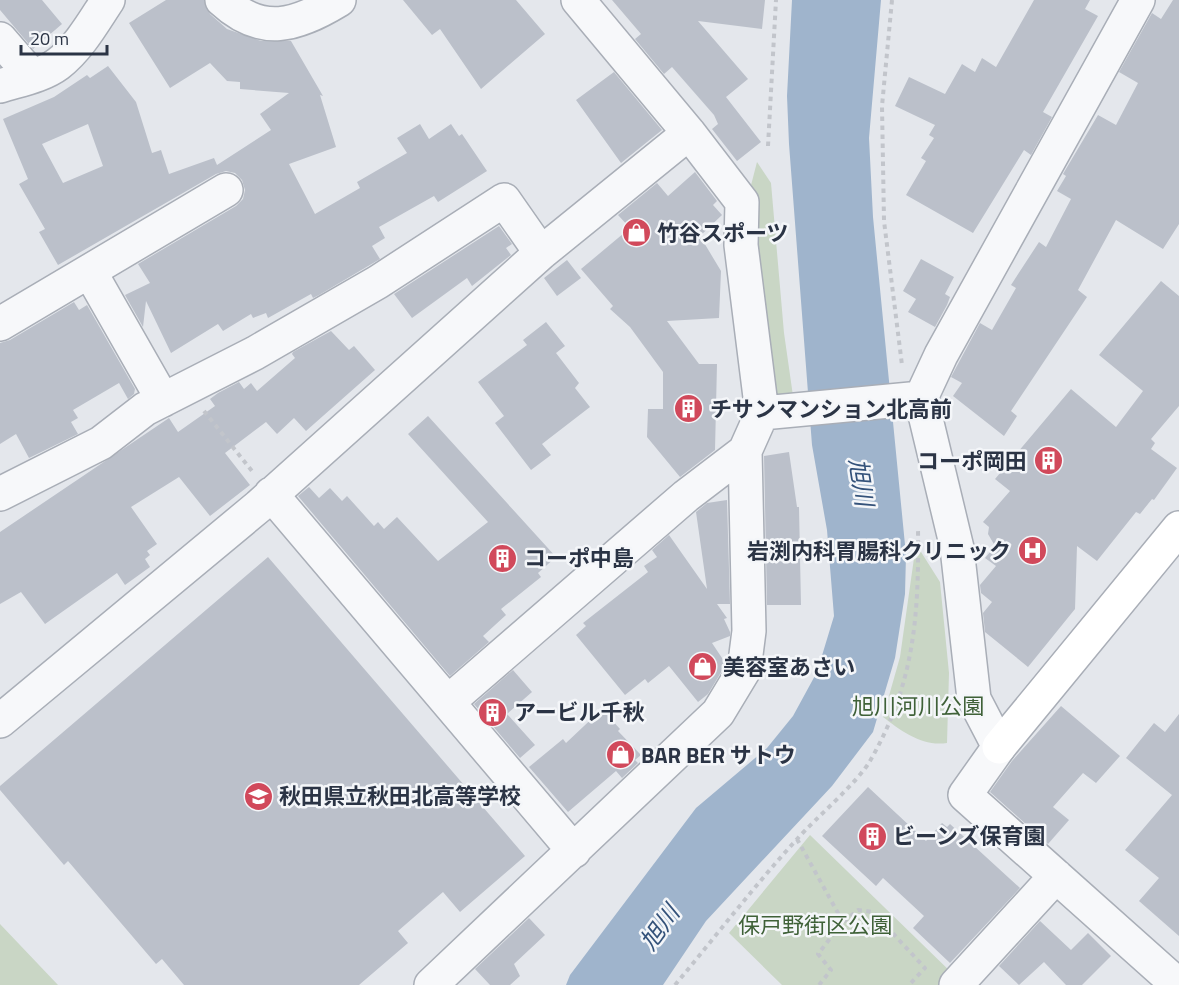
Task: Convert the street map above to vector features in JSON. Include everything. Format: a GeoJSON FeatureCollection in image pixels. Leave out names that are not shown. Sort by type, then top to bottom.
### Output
{"type":"FeatureCollection","features":[{"type":"Feature","properties":{"kind":"street"},"geometry":{"type":"LineString","coordinates":[[0,86],[32,76],[58,64],[91,27],[108,0]]}},
{"type":"Feature","properties":{"kind":"street"},"geometry":{"type":"LineString","coordinates":[[222,0],[238,15],[255,23],[281,23],[310,17],[339,0]]}},
{"type":"Feature","properties":{"kind":"street"},"geometry":{"type":"LineString","coordinates":[[578,0],[689,133],[742,202],[741,245],[776,412]]}},
{"type":"Feature","properties":{"kind":"street"},"geometry":{"type":"LineString","coordinates":[[910,399],[947,344],[1138,0]]}},
{"type":"Feature","properties":{"kind":"street"},"geometry":{"type":"LineString","coordinates":[[0,39],[32,76]]}},
{"type":"Feature","properties":{"kind":"street"},"geometry":{"type":"LineString","coordinates":[[0,721],[271,495],[541,253],[689,133]]}},
{"type":"Feature","properties":{"kind":"street"},"geometry":{"type":"LineString","coordinates":[[0,324],[226,190]]}},
{"type":"Feature","properties":{"kind":"street"},"geometry":{"type":"LineString","coordinates":[[0,494],[101,443],[145,408],[255,353],[378,282],[504,200],[541,253]]}},
{"type":"Feature","properties":{"kind":"street"},"geometry":{"type":"LineString","coordinates":[[90,272],[174,394]]}},
{"type":"Feature","properties":{"kind":"street"},"geometry":{"type":"LineString","coordinates":[[448,702],[686,496],[745,451],[776,412],[910,399]]}},
{"type":"Feature","properties":{"kind":"street"},"geometry":{"type":"LineString","coordinates":[[910,399],[957,548],[974,699],[999,747]]}},
{"type":"Feature","properties":{"kind":"street"},"geometry":{"type":"LineString","coordinates":[[430,985],[718,713],[744,670],[749,631],[745,451]]}},
{"type":"Feature","properties":{"kind":"street"},"geometry":{"type":"LineString","coordinates":[[271,495],[574,851]]}},
{"type":"Feature","properties":{"kind":"street"},"geometry":{"type":"LineString","coordinates":[[1178,985],[965,795],[999,747],[1179,528]]}},
{"type":"Feature","properties":{"kind":"street"},"geometry":{"type":"LineString","coordinates":[[956,985],[1056,876]]}},
{"type":"Feature","properties":{"kind":"path"},"geometry":{"type":"LineString","coordinates":[[768,146],[776,0]]}},
{"type":"Feature","properties":{"kind":"path"},"geometry":{"type":"LineString","coordinates":[[892,0],[882,106],[884,221],[902,365],[910,399]]}},
{"type":"Feature","properties":{"kind":"path"},"geometry":{"type":"LineString","coordinates":[[174,394],[271,495]]}},
{"type":"Feature","properties":{"kind":"path"},"geometry":{"type":"LineString","coordinates":[[675,985],[797,839],[868,764],[893,713],[913,648],[919,591],[918,526]]}},
{"type":"Feature","properties":{"kind":"path"},"geometry":{"type":"LineString","coordinates":[[797,839],[843,922]]}},
{"type":"Feature","properties":{"kind":"path"},"geometry":{"type":"LineString","coordinates":[[819,985],[831,970],[818,954],[843,922],[858,910],[873,912],[925,968],[909,985]]}},
{"type":"Feature","properties":{"kind":"green space"},"geometry":{"type":"Polygon","coordinates":[[[757,162],[771,183],[784,333],[794,403],[770,407],[749,193],[757,162]]]}},
{"type":"Feature","properties":{"kind":"green space","name":"旭川河川公園"},"geometry":{"type":"Polygon","coordinates":[[[916,544],[940,582],[949,673],[947,743],[929,743],[921,740],[883,717],[900,657],[916,544]]]}},
{"type":"Feature","properties":{"kind":"green space","name":"保戸野街区公園"},"geometry":{"type":"Polygon","coordinates":[[[810,835],[956,977],[949,985],[782,985],[729,933],[810,835]]]}},
{"type":"Feature","properties":{"kind":"green space"},"geometry":{"type":"Polygon","coordinates":[[[0,924],[58,985],[0,985],[0,924]]]}},
{"type":"Feature","properties":{"kind":"water","name":"旭川"},"geometry":{"type":"Polygon","coordinates":[[[792,0],[881,0],[869,138],[873,217],[906,555],[905,594],[895,658],[873,732],[832,786],[706,921],[663,985],[566,985],[570,975],[696,808],[767,748],[793,716],[817,672],[834,616],[827,530],[812,445],[789,144],[787,96],[792,0]]]}},
{"type":"Feature","properties":{"kind":"building"},"geometry":{"type":"Polygon","coordinates":[[[0,0],[42,0],[62,24],[33,49],[0,10],[0,0]]]}},
{"type":"Feature","properties":{"kind":"building"},"geometry":{"type":"Polygon","coordinates":[[[166,0],[204,0],[210,14],[227,29],[261,41],[291,41],[323,96],[320,95],[336,147],[289,164],[315,214],[360,188],[357,182],[407,153],[397,138],[420,124],[429,139],[451,124],[459,136],[462,134],[487,171],[438,202],[434,196],[379,227],[385,238],[372,246],[380,259],[319,295],[313,298],[311,294],[268,318],[266,313],[253,318],[251,314],[223,331],[218,324],[171,353],[146,301],[143,327],[125,295],[150,283],[138,264],[236,206],[243,199],[245,190],[242,180],[235,173],[226,171],[216,174],[58,265],[39,232],[45,229],[19,184],[28,179],[3,119],[54,97],[87,75],[90,78],[108,66],[136,102],[152,153],[161,150],[169,174],[214,158],[217,165],[271,130],[260,114],[289,93],[240,89],[240,82],[227,81],[210,63],[170,88],[129,23],[166,0]],[[88,124],[42,144],[63,183],[103,166],[88,124]]]}},
{"type":"Feature","properties":{"kind":"building"},"geometry":{"type":"Polygon","coordinates":[[[403,0],[516,0],[545,34],[481,89],[440,29],[432,35],[403,0]]]}},
{"type":"Feature","properties":{"kind":"building"},"geometry":{"type":"Polygon","coordinates":[[[612,0],[765,0],[762,29],[698,21],[748,79],[726,97],[761,142],[737,161],[712,129],[718,124],[714,115],[672,67],[664,74],[635,39],[641,34],[612,0]]]}},
{"type":"Feature","properties":{"kind":"building"},"geometry":{"type":"Polygon","coordinates":[[[1034,0],[1090,0],[1085,9],[1098,16],[1043,112],[1052,117],[1031,155],[1024,150],[973,233],[906,195],[926,161],[921,158],[934,138],[929,135],[935,125],[895,106],[909,77],[945,94],[962,64],[975,72],[982,58],[996,67],[1034,0]]]}},
{"type":"Feature","properties":{"kind":"building"},"geometry":{"type":"Polygon","coordinates":[[[1173,0],[1179,0],[1179,224],[1163,249],[1116,220],[1078,290],[1087,297],[1011,411],[1017,416],[1004,436],[953,396],[962,383],[951,377],[980,323],[992,330],[1016,288],[1011,285],[1039,242],[1046,247],[1071,199],[1057,191],[1066,176],[1063,174],[1098,115],[1116,125],[1138,83],[1119,72],[1152,13],[1161,19],[1173,0]]]}},
{"type":"Feature","properties":{"kind":"building"},"geometry":{"type":"Polygon","coordinates":[[[614,72],[662,130],[621,163],[576,100],[614,72]]]}},
{"type":"Feature","properties":{"kind":"building"},"geometry":{"type":"Polygon","coordinates":[[[695,172],[717,201],[713,205],[722,215],[700,236],[721,271],[719,318],[667,321],[699,364],[717,364],[715,450],[680,477],[647,437],[648,409],[663,409],[663,372],[630,327],[610,309],[613,306],[581,269],[630,228],[618,215],[657,183],[668,196],[695,172]]]}},
{"type":"Feature","properties":{"kind":"building"},"geometry":{"type":"Polygon","coordinates":[[[499,226],[512,244],[506,248],[511,255],[472,286],[467,278],[412,318],[394,294],[499,226]]]}},
{"type":"Feature","properties":{"kind":"building"},"geometry":{"type":"Polygon","coordinates":[[[921,259],[954,277],[945,294],[950,297],[947,305],[935,327],[908,312],[916,299],[903,291],[921,259]]]}},
{"type":"Feature","properties":{"kind":"building"},"geometry":{"type":"Polygon","coordinates":[[[567,260],[581,278],[557,296],[544,278],[567,260]]]}},
{"type":"Feature","properties":{"kind":"building"},"geometry":{"type":"Polygon","coordinates":[[[1161,281],[1179,296],[1179,406],[1151,439],[1155,443],[1151,449],[1177,468],[1154,500],[1152,499],[1140,514],[1136,512],[1097,561],[1077,546],[1075,609],[1028,667],[985,632],[983,613],[992,602],[981,593],[980,585],[996,566],[985,558],[995,546],[988,534],[989,527],[983,522],[1010,491],[995,479],[1071,389],[1116,427],[1143,391],[1099,355],[1161,281]]]}},
{"type":"Feature","properties":{"kind":"building"},"geometry":{"type":"Polygon","coordinates":[[[74,302],[79,310],[87,305],[135,389],[134,394],[128,399],[119,383],[73,410],[78,418],[71,422],[78,434],[29,458],[16,434],[0,444],[0,343],[10,340],[74,302]]]}},
{"type":"Feature","properties":{"kind":"building"},"geometry":{"type":"Polygon","coordinates":[[[546,322],[565,346],[556,353],[579,383],[575,388],[590,407],[542,444],[551,455],[531,470],[495,423],[504,416],[478,382],[527,345],[523,340],[546,322]]]}},
{"type":"Feature","properties":{"kind":"building"},"geometry":{"type":"Polygon","coordinates":[[[331,331],[349,350],[354,346],[375,370],[306,431],[294,418],[277,434],[266,422],[225,453],[250,485],[210,516],[179,477],[131,507],[157,544],[147,551],[150,555],[145,559],[150,567],[125,585],[117,573],[45,624],[21,592],[0,604],[0,532],[169,418],[178,432],[215,406],[210,399],[239,382],[244,389],[251,383],[257,391],[295,358],[293,352],[331,331]]]}},
{"type":"Feature","properties":{"kind":"building"},"geometry":{"type":"Polygon","coordinates":[[[428,416],[556,557],[538,573],[541,577],[501,609],[506,615],[483,636],[489,642],[450,676],[298,496],[309,487],[319,498],[330,488],[342,501],[347,496],[374,526],[378,522],[384,529],[397,517],[438,561],[488,522],[408,434],[428,416]]]}},
{"type":"Feature","properties":{"kind":"building"},"geometry":{"type":"Polygon","coordinates":[[[789,452],[797,507],[799,507],[801,605],[767,605],[764,456],[789,452]]]}},
{"type":"Feature","properties":{"kind":"building"},"geometry":{"type":"Polygon","coordinates":[[[727,500],[730,604],[717,604],[727,618],[724,619],[730,636],[712,643],[726,664],[708,694],[698,702],[669,666],[648,683],[645,679],[625,695],[576,635],[586,626],[583,623],[648,572],[644,566],[657,557],[652,550],[669,535],[707,589],[696,512],[707,503],[727,500]]]}},
{"type":"Feature","properties":{"kind":"building","name":"秋田県立秋田北高等学校"},"geometry":{"type":"Polygon","coordinates":[[[268,557],[525,856],[460,912],[443,892],[398,931],[408,943],[359,985],[184,985],[162,959],[156,964],[68,861],[64,865],[0,790],[0,786],[268,557]]]}},
{"type":"Feature","properties":{"kind":"building","name":"アービル千秋"},"geometry":{"type":"Polygon","coordinates":[[[513,670],[532,692],[507,714],[535,745],[520,758],[474,704],[513,670]]]}},
{"type":"Feature","properties":{"kind":"building"},"geometry":{"type":"Polygon","coordinates":[[[1061,706],[1120,756],[1096,783],[1083,773],[1053,807],[1069,820],[1048,844],[990,792],[1012,761],[1061,706]]]}},
{"type":"Feature","properties":{"kind":"building"},"geometry":{"type":"Polygon","coordinates":[[[602,709],[620,729],[618,731],[641,755],[635,760],[638,763],[622,778],[616,771],[568,812],[529,767],[563,739],[566,743],[602,709]]]}},
{"type":"Feature","properties":{"kind":"building"},"geometry":{"type":"Polygon","coordinates":[[[1179,714],[1179,936],[1139,901],[1159,878],[1125,850],[1172,795],[1126,758],[1154,723],[1165,732],[1179,714]]]}},
{"type":"Feature","properties":{"kind":"building"},"geometry":{"type":"Polygon","coordinates":[[[868,787],[926,841],[942,823],[947,827],[950,824],[1020,888],[950,963],[913,928],[924,916],[883,878],[876,886],[822,836],[868,787]]]}},
{"type":"Feature","properties":{"kind":"building"},"geometry":{"type":"Polygon","coordinates":[[[529,918],[545,935],[514,964],[520,976],[510,985],[490,985],[475,969],[529,918]]]}},
{"type":"Feature","properties":{"kind":"building"},"geometry":{"type":"Polygon","coordinates":[[[1040,921],[1071,950],[1088,933],[1111,956],[1082,985],[1066,985],[1044,962],[1019,985],[999,966],[1040,921]]]}},
{"type":"Feature","properties":{"kind":"place","name":"竹谷スポーツ"},"geometry":{"type":"Point","coordinates":[636,233]}},
{"type":"Feature","properties":{"kind":"place","name":"チサンマンション北高前"},"geometry":{"type":"Point","coordinates":[689,409]}},
{"type":"Feature","properties":{"kind":"place","name":"コーポ岡田"},"geometry":{"type":"Point","coordinates":[1048,461]}},
{"type":"Feature","properties":{"kind":"place","name":"岩渕内科胃腸科クリニック"},"geometry":{"type":"Point","coordinates":[1032,551]}},
{"type":"Feature","properties":{"kind":"place","name":"コーポ中島"},"geometry":{"type":"Point","coordinates":[503,558]}},
{"type":"Feature","properties":{"kind":"place","name":"美容室あさい"},"geometry":{"type":"Point","coordinates":[702,667]}},
{"type":"Feature","properties":{"kind":"place","name":"アービル千秋"},"geometry":{"type":"Point","coordinates":[493,712]}},
{"type":"Feature","properties":{"kind":"place","name":"BAR BER サトウ"},"geometry":{"type":"Point","coordinates":[620,755]}},
{"type":"Feature","properties":{"kind":"place","name":"秋田県立秋田北高等学校"},"geometry":{"type":"Point","coordinates":[258,796]}},
{"type":"Feature","properties":{"kind":"place","name":"ビーンズ保育園"},"geometry":{"type":"Point","coordinates":[872,836]}}]}
